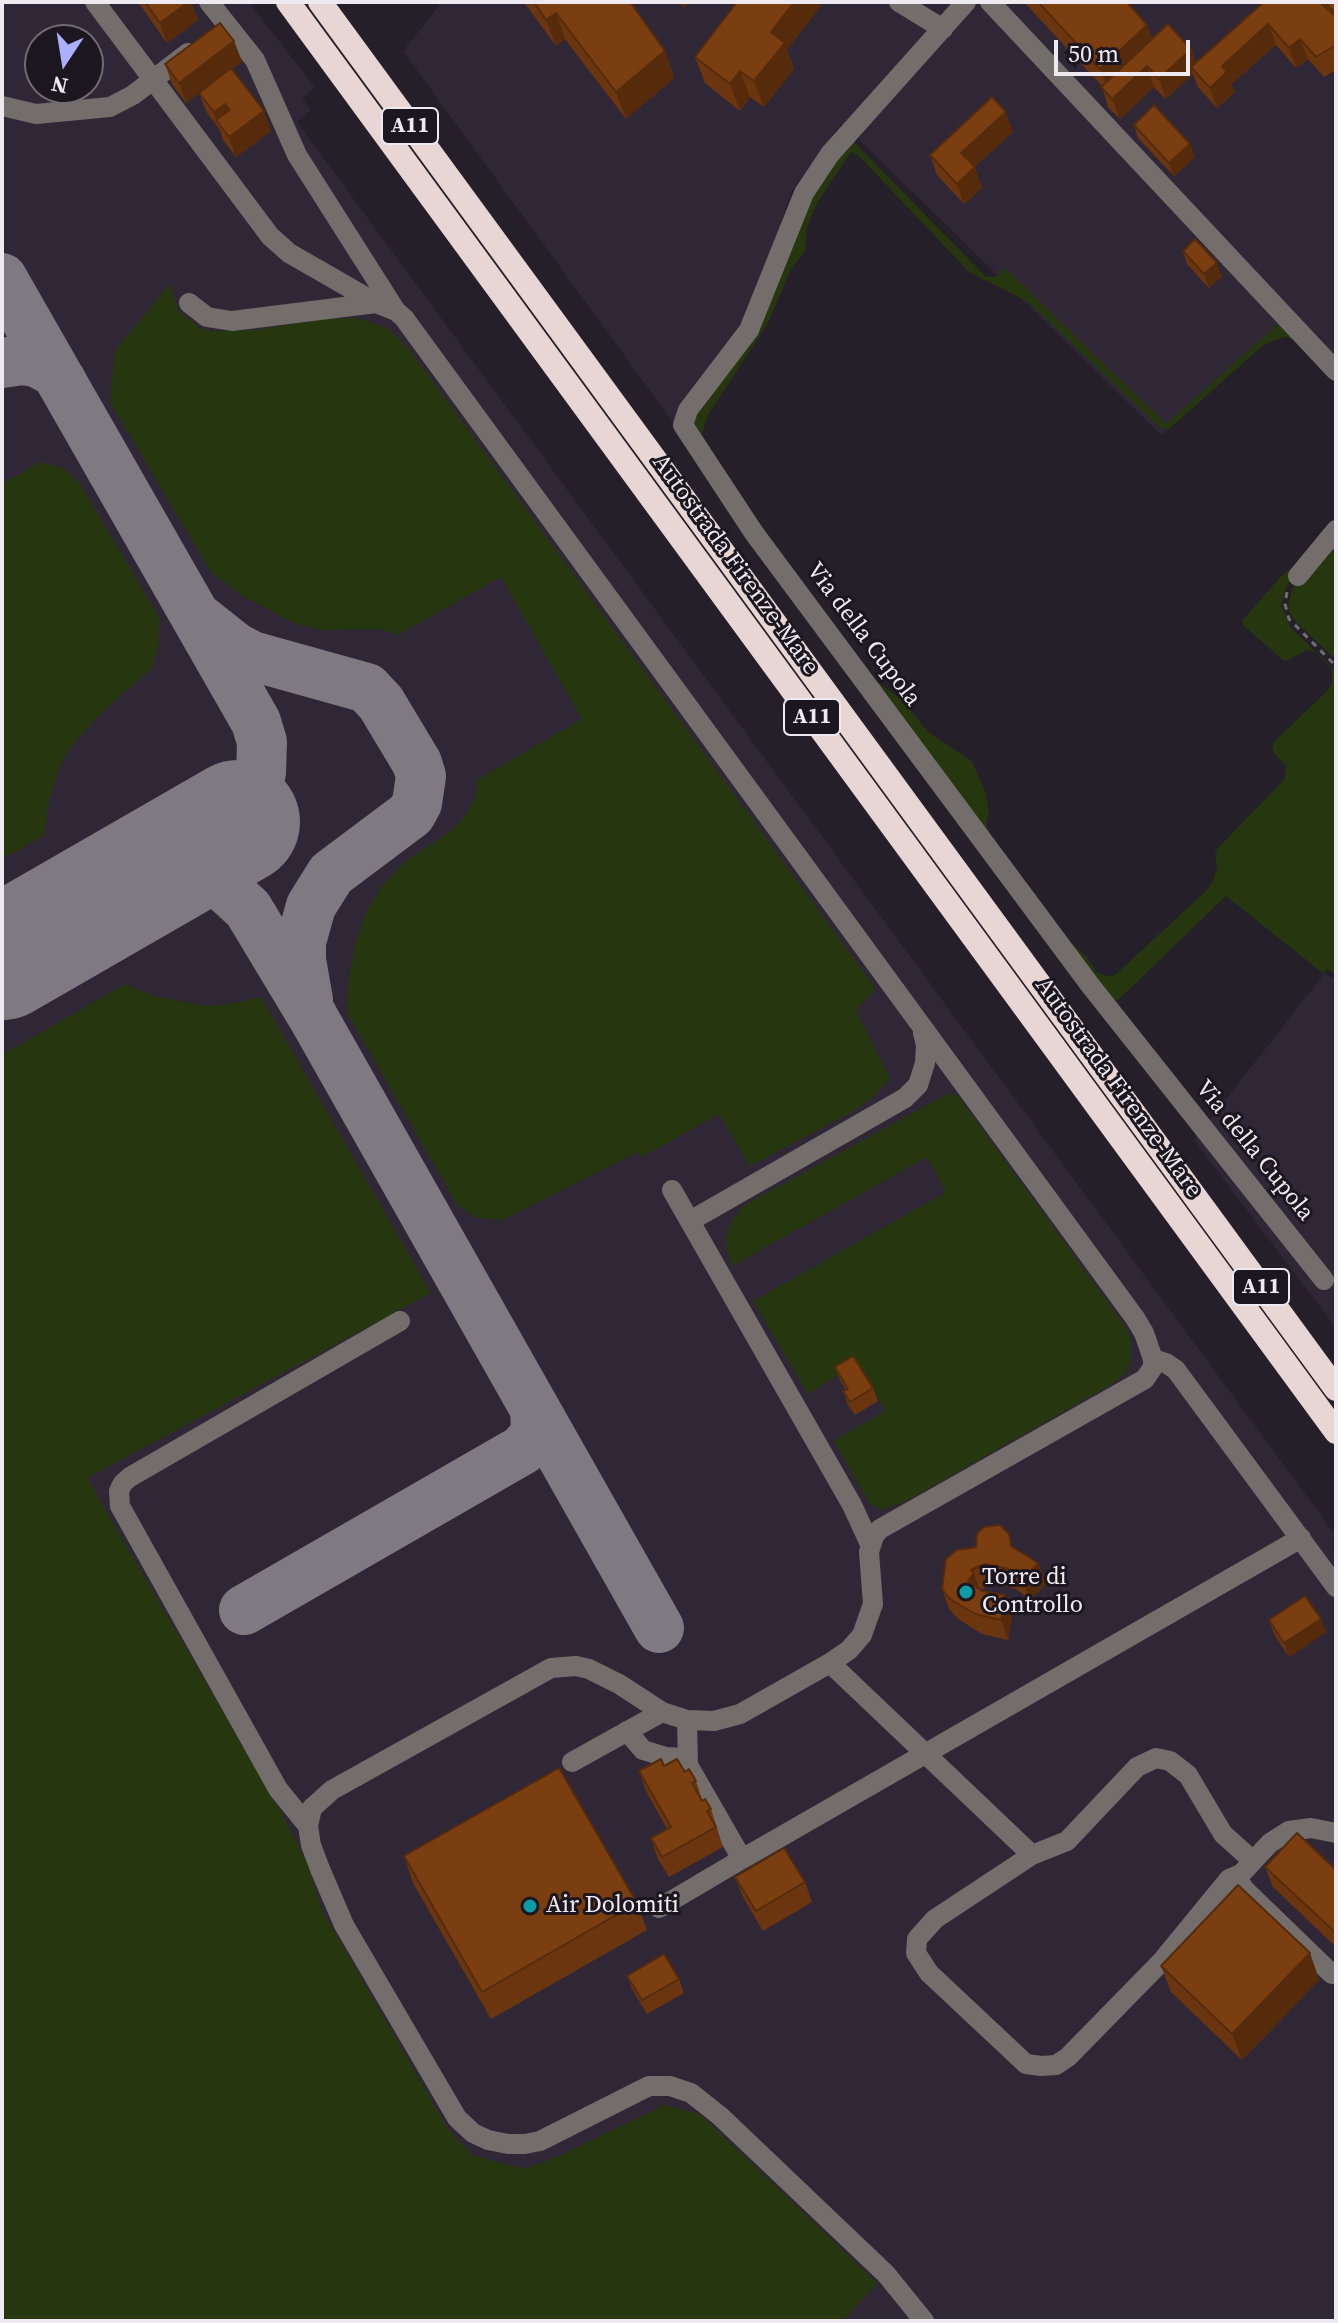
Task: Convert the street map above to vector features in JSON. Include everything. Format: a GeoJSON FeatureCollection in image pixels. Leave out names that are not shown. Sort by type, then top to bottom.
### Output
{"type":"FeatureCollection","features":[{"type":"Feature","properties":{"kind":"highway","name":"Autostrada Firenze-Mare"},"geometry":{"type":"LineString","coordinates":[[288,2],[1336,1432]]}},
{"type":"Feature","properties":{"kind":"highway","name":"Autostrada Firenze-Mare"},"geometry":{"type":"LineString","coordinates":[[320,2],[1336,1389]]}},
{"type":"Feature","properties":{"kind":"street"},"geometry":{"type":"LineString","coordinates":[[95,2],[278,244],[376,303],[396,311]]}},
{"type":"Feature","properties":{"kind":"street"},"geometry":{"type":"LineString","coordinates":[[209,2],[214,34],[255,60],[297,155],[396,311],[413,330],[1135,1318],[1153,1359],[1153,1367],[1145,1379],[886,1525],[874,1536],[870,1544],[873,1604],[869,1617],[862,1635],[849,1650],[830,1663],[728,1719],[687,1720],[662,1712],[589,1669],[576,1666],[542,1671],[332,1790],[312,1808],[308,1826]]}},
{"type":"Feature","properties":{"kind":"street"},"geometry":{"type":"LineString","coordinates":[[899,2],[943,29]]}},
{"type":"Feature","properties":{"kind":"street","name":"Via della Cupola"},"geometry":{"type":"LineString","coordinates":[[966,2],[830,154],[804,193],[749,330],[688,410],[683,425],[754,533],[1098,996],[1324,1280]]}},
{"type":"Feature","properties":{"kind":"street"},"geometry":{"type":"LineString","coordinates":[[990,2],[1336,371]]}},
{"type":"Feature","properties":{"kind":"street"},"geometry":{"type":"LineString","coordinates":[[2,106],[36,114],[110,107],[121,103],[214,34]]}},
{"type":"Feature","properties":{"kind":"street"},"geometry":{"type":"LineString","coordinates":[[189,303],[207,317],[232,321],[376,303]]}},
{"type":"Feature","properties":{"kind":"street"},"geometry":{"type":"LineString","coordinates":[[1298,576],[1336,530]]}},
{"type":"Feature","properties":{"kind":"street"},"geometry":{"type":"LineString","coordinates":[[690,1221],[905,1098],[918,1085],[925,1063],[926,1045],[921,1026]]}},
{"type":"Feature","properties":{"kind":"street"},"geometry":{"type":"LineString","coordinates":[[672,1190],[852,1505],[870,1544]]}},
{"type":"Feature","properties":{"kind":"street"},"geometry":{"type":"LineString","coordinates":[[400,1321],[130,1477],[123,1483],[117,1497],[270,1776],[308,1826],[315,1857],[344,1925],[457,2118],[473,2133],[488,2140],[525,2144],[540,2141],[649,2086],[670,2086],[691,2093],[720,2116],[886,2274],[924,2321]]}},
{"type":"Feature","properties":{"kind":"street"},"geometry":{"type":"LineString","coordinates":[[1153,1359],[1176,1370],[1336,1587]]}},
{"type":"Feature","properties":{"kind":"street"},"geometry":{"type":"LineString","coordinates":[[659,1908],[1301,1538]]}},
{"type":"Feature","properties":{"kind":"street"},"geometry":{"type":"LineString","coordinates":[[830,1663],[1032,1855]]}},
{"type":"Feature","properties":{"kind":"street"},"geometry":{"type":"LineString","coordinates":[[572,1762],[662,1712]]}},
{"type":"Feature","properties":{"kind":"street"},"geometry":{"type":"LineString","coordinates":[[687,1720],[686,1758],[691,1774],[742,1859]]}},
{"type":"Feature","properties":{"kind":"street"},"geometry":{"type":"LineString","coordinates":[[627,1731],[643,1750],[666,1757],[686,1758]]}},
{"type":"Feature","properties":{"kind":"street"},"geometry":{"type":"LineString","coordinates":[[1247,1867],[1188,1775],[1170,1761],[1156,1758],[1137,1767],[1067,1841],[1032,1855],[935,1919],[917,1939],[916,1953],[929,1973],[1026,2064],[1056,2065],[1068,2057],[1161,1962],[1229,1879],[1247,1867],[1270,1843],[1289,1831],[1311,1828],[1336,1833]]}},
{"type":"Feature","properties":{"kind":"street"},"geometry":{"type":"LineString","coordinates":[[1247,1867],[1239,1881],[1245,1890],[1332,1974],[1336,1974]]}},
{"type":"Feature","properties":{"kind":"path"},"geometry":{"type":"LineString","coordinates":[[1298,576],[1287,590],[1285,612],[1294,626],[1336,666]]}},
{"type":"Feature","properties":{"kind":"shaded area"},"geometry":{"type":"Polygon","coordinates":[[[2,2],[249,2],[315,88],[302,98],[311,110],[297,122],[1336,1536],[1336,2321],[2,2321],[2,2]]]}},
{"type":"Feature","properties":{"kind":"shaded area"},"geometry":{"type":"Polygon","coordinates":[[[442,2],[1336,2],[1336,369],[1288,323],[1161,435],[842,123],[791,192],[751,315],[675,425],[403,51],[442,2]]]}},
{"type":"Feature","properties":{"kind":"shaded area"},"geometry":{"type":"Polygon","coordinates":[[[1324,974],[1336,980],[1336,1328],[1194,1140],[1324,974]]]}},
{"type":"Feature","properties":{"kind":"green space"},"geometry":{"type":"Polygon","coordinates":[[[850,138],[986,277],[996,277],[1005,268],[1166,424],[1279,323],[1290,326],[1336,377],[1307,345],[1286,337],[1261,347],[1169,429],[1159,427],[1030,303],[969,272],[859,156],[851,152],[817,203],[807,227],[805,251],[791,269],[768,323],[708,415],[702,433],[712,456],[867,674],[904,702],[928,732],[972,761],[986,794],[989,812],[986,823],[991,840],[1096,972],[1107,976],[1115,975],[1207,890],[1217,867],[1217,849],[1284,780],[1286,766],[1274,753],[1274,742],[1327,691],[1332,683],[1332,669],[1314,651],[1307,650],[1283,660],[1242,621],[1283,574],[1304,560],[1336,523],[1287,585],[1281,605],[1291,628],[1336,671],[1336,975],[1327,969],[1324,974],[1226,896],[1119,999],[1112,1001],[892,712],[703,453],[693,432],[694,412],[755,332],[808,199],[850,138]]]}},
{"type":"Feature","properties":{"kind":"green space"},"geometry":{"type":"Polygon","coordinates":[[[170,284],[179,312],[199,327],[211,331],[254,330],[325,319],[358,318],[387,328],[410,350],[876,989],[856,1010],[890,1078],[874,1096],[854,1111],[750,1166],[719,1114],[642,1157],[638,1152],[503,1220],[478,1218],[458,1206],[347,1012],[348,983],[356,941],[367,910],[380,889],[402,864],[452,830],[465,816],[475,799],[477,780],[582,719],[501,577],[398,635],[379,629],[321,630],[294,623],[244,597],[211,572],[110,402],[115,350],[170,284]]]}},
{"type":"Feature","properties":{"kind":"green space"},"geometry":{"type":"Polygon","coordinates":[[[40,462],[63,468],[79,482],[160,619],[158,645],[152,668],[96,718],[68,751],[49,801],[44,836],[2,859],[2,484],[40,462]]]}},
{"type":"Feature","properties":{"kind":"green space"},"geometry":{"type":"Polygon","coordinates":[[[1336,537],[1336,660],[1296,622],[1288,606],[1292,589],[1336,537]]]}},
{"type":"Feature","properties":{"kind":"green space"},"geometry":{"type":"Polygon","coordinates":[[[125,984],[154,996],[205,1006],[261,997],[431,1293],[87,1478],[284,1817],[308,1865],[322,1910],[448,2129],[472,2155],[524,2169],[559,2156],[664,2105],[700,2114],[877,2283],[843,2321],[2,2321],[2,1055],[125,984]]]}},
{"type":"Feature","properties":{"kind":"green space"},"geometry":{"type":"Polygon","coordinates":[[[949,1093],[958,1096],[1127,1329],[1131,1340],[1131,1360],[1126,1372],[1117,1381],[906,1501],[883,1510],[870,1504],[834,1441],[885,1411],[860,1367],[857,1363],[808,1394],[753,1301],[946,1192],[927,1157],[732,1266],[726,1238],[732,1220],[743,1206],[949,1093]]]}},
{"type":"Feature","properties":{"kind":"building"},"geometry":{"type":"Polygon","coordinates":[[[145,2],[188,2],[160,23],[145,2]]]}},
{"type":"Feature","properties":{"kind":"building"},"geometry":{"type":"Polygon","coordinates":[[[534,2],[630,2],[665,51],[616,92],[556,13],[546,20],[534,2]]]}},
{"type":"Feature","properties":{"kind":"building"},"geometry":{"type":"Polygon","coordinates":[[[737,2],[794,2],[771,32],[785,43],[754,81],[740,71],[730,84],[695,57],[737,2]]]}},
{"type":"Feature","properties":{"kind":"building"},"geometry":{"type":"Polygon","coordinates":[[[1038,2],[1127,2],[1147,25],[1100,69],[1038,2]]]}},
{"type":"Feature","properties":{"kind":"building"},"geometry":{"type":"Polygon","coordinates":[[[1264,2],[1320,2],[1336,17],[1336,45],[1316,57],[1300,39],[1289,48],[1268,24],[1222,66],[1227,72],[1210,88],[1191,67],[1264,2]]]}},
{"type":"Feature","properties":{"kind":"building"},"geometry":{"type":"Polygon","coordinates":[[[1324,2],[1336,2],[1336,13],[1324,2]]]}},
{"type":"Feature","properties":{"kind":"building"},"geometry":{"type":"Polygon","coordinates":[[[220,23],[234,41],[179,83],[165,64],[220,23]]]}},
{"type":"Feature","properties":{"kind":"building"},"geometry":{"type":"Polygon","coordinates":[[[1168,24],[1191,49],[1159,79],[1147,66],[1112,99],[1101,87],[1168,24]]]}},
{"type":"Feature","properties":{"kind":"building"},"geometry":{"type":"Polygon","coordinates":[[[231,68],[264,111],[229,137],[216,120],[230,110],[225,104],[214,112],[199,93],[231,68]]]}},
{"type":"Feature","properties":{"kind":"building"},"geometry":{"type":"Polygon","coordinates":[[[992,97],[1006,112],[961,153],[975,167],[957,184],[930,155],[992,97]]]}},
{"type":"Feature","properties":{"kind":"building"},"geometry":{"type":"Polygon","coordinates":[[[1154,105],[1190,144],[1169,163],[1134,125],[1154,105]]]}},
{"type":"Feature","properties":{"kind":"building"},"geometry":{"type":"Polygon","coordinates":[[[1195,239],[1217,263],[1204,274],[1183,251],[1195,239]]]}},
{"type":"Feature","properties":{"kind":"building"},"geometry":{"type":"Polygon","coordinates":[[[853,1356],[873,1388],[850,1402],[843,1391],[848,1389],[835,1367],[853,1356]]]}},
{"type":"Feature","properties":{"kind":"building"},"geometry":{"type":"Polygon","coordinates":[[[1000,1525],[1009,1534],[1011,1546],[1038,1563],[1023,1580],[1009,1569],[985,1564],[971,1570],[974,1573],[968,1581],[982,1591],[1005,1595],[1001,1620],[975,1614],[950,1599],[942,1589],[946,1559],[957,1550],[976,1547],[977,1534],[984,1527],[1000,1525]]]}},
{"type":"Feature","properties":{"kind":"building"},"geometry":{"type":"Polygon","coordinates":[[[1305,1596],[1321,1619],[1284,1643],[1269,1620],[1305,1596]]]}},
{"type":"Feature","properties":{"kind":"building"},"geometry":{"type":"Polygon","coordinates":[[[661,1759],[664,1766],[677,1759],[685,1772],[689,1769],[696,1781],[692,1783],[702,1801],[705,1799],[711,1809],[707,1811],[716,1827],[662,1857],[651,1838],[671,1827],[639,1771],[661,1759]]]}},
{"type":"Feature","properties":{"kind":"building","name":"Air Dolomiti"},"geometry":{"type":"Polygon","coordinates":[[[559,1768],[637,1903],[482,1992],[404,1856],[559,1768]]]}},
{"type":"Feature","properties":{"kind":"building"},"geometry":{"type":"Polygon","coordinates":[[[1297,1833],[1336,1870],[1336,1933],[1265,1867],[1297,1833]]]}},
{"type":"Feature","properties":{"kind":"building"},"geometry":{"type":"Polygon","coordinates":[[[784,1848],[805,1882],[756,1911],[735,1877],[784,1848]]]}},
{"type":"Feature","properties":{"kind":"building"},"geometry":{"type":"Polygon","coordinates":[[[1238,1885],[1310,1953],[1232,2034],[1161,1966],[1238,1885]]]}},
{"type":"Feature","properties":{"kind":"building"},"geometry":{"type":"Polygon","coordinates":[[[664,1954],[679,1979],[642,2000],[627,1976],[664,1954]]]}},
{"type":"Feature","properties":{"kind":"taxiway"},"geometry":{"type":"LineString","coordinates":[[2,278],[256,722],[262,742],[261,773],[248,805],[239,818],[221,833]]}},
{"type":"Feature","properties":{"kind":"taxiway"},"geometry":{"type":"LineString","coordinates":[[2,363],[22,360],[36,362],[55,372],[62,382]]}},
{"type":"Feature","properties":{"kind":"taxiway"},"geometry":{"type":"LineString","coordinates":[[201,620],[235,647],[252,656],[367,688],[381,703],[417,763],[421,776],[417,803],[411,814],[331,874],[311,906],[301,942],[308,1000]]}},
{"type":"Feature","properties":{"kind":"taxiway"},"geometry":{"type":"LineString","coordinates":[[89,909],[144,881],[177,874],[211,880],[224,887],[248,909],[313,1017],[659,1628]]}},
{"type":"Feature","properties":{"kind":"taxiway"},"geometry":{"type":"LineString","coordinates":[[244,1610],[522,1450],[536,1430],[535,1411]]}},
{"type":"Feature","properties":{"kind":"runway"},"geometry":{"type":"LineString","coordinates":[[2,958],[238,822]]}},
{"type":"Feature","properties":{"kind":"place","name":"Torre di Controllo"},"geometry":{"type":"Point","coordinates":[966,1592]}},
{"type":"Feature","properties":{"kind":"place","name":"Air Dolomiti"},"geometry":{"type":"Point","coordinates":[530,1906]}}]}
